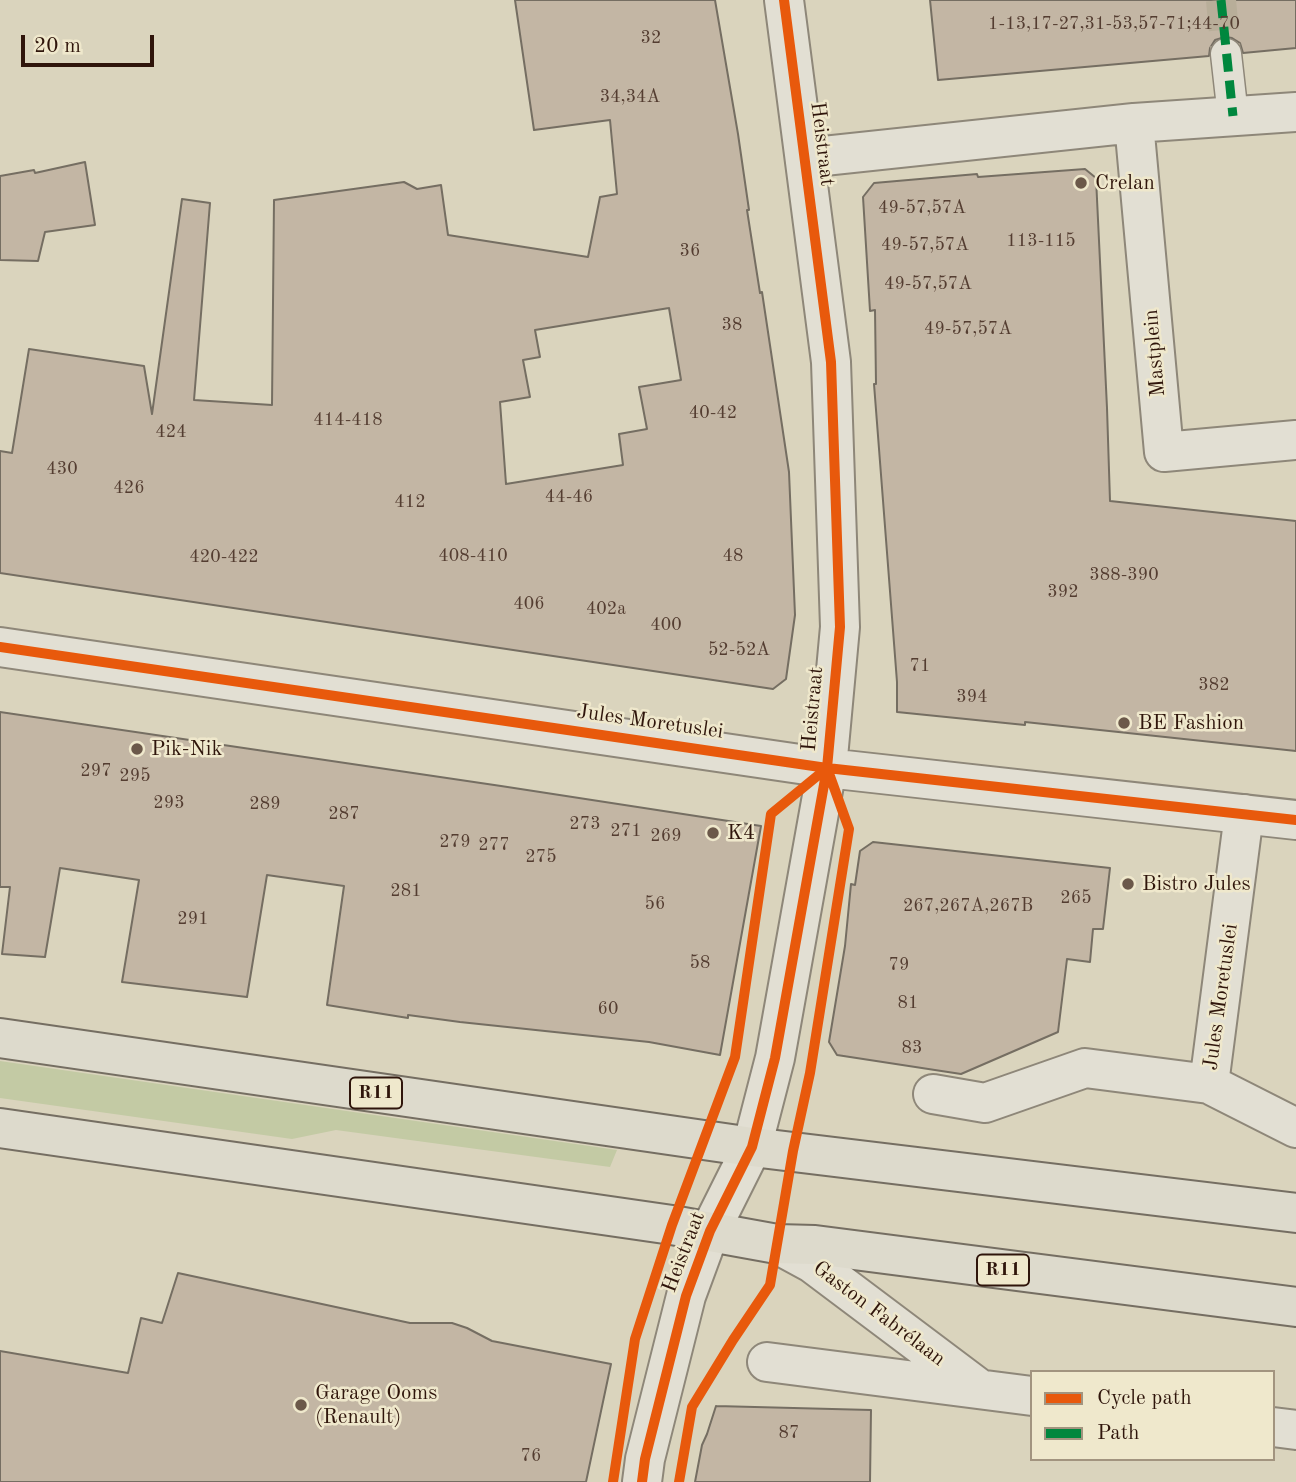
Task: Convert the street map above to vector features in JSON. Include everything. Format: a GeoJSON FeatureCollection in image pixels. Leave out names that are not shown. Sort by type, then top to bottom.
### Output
{"type":"FeatureCollection","features":[{"type":"Feature","properties":{"kind":"highway","name":"R11"},"geometry":{"type":"LineString","coordinates":[[0,1038],[752,1147],[1296,1213]]}},
{"type":"Feature","properties":{"kind":"highway","name":"R11"},"geometry":{"type":"LineString","coordinates":[[0,1128],[710,1231],[776,1244],[816,1245],[1296,1307]]}},
{"type":"Feature","properties":{"kind":"street","name":"Heistraat"},"geometry":{"type":"LineString","coordinates":[[642,1482],[645,1459],[683,1307],[710,1231],[752,1147],[775,1058],[827,768],[840,627],[831,362],[784,0]]}},
{"type":"Feature","properties":{"kind":"street"},"geometry":{"type":"LineString","coordinates":[[1226,54],[1233,116]]}},
{"type":"Feature","properties":{"kind":"street"},"geometry":{"type":"LineString","coordinates":[[805,158],[1134,123],[1296,112]]}},
{"type":"Feature","properties":{"kind":"street","name":"Mastplein"},"geometry":{"type":"LineString","coordinates":[[1134,123],[1164,452],[1296,440]]}},
{"type":"Feature","properties":{"kind":"street","name":"Jules Moretuslei"},"geometry":{"type":"LineString","coordinates":[[0,648],[827,768],[1296,820]]}},
{"type":"Feature","properties":{"kind":"street","name":"Jules Moretuslei"},"geometry":{"type":"LineString","coordinates":[[1244,814],[1209,1084],[1296,1128]]}},
{"type":"Feature","properties":{"kind":"street"},"geometry":{"type":"LineString","coordinates":[[933,1094],[985,1103],[1085,1068],[1209,1084]]}},
{"type":"Feature","properties":{"kind":"street","name":"Gaston Fabrélaan"},"geometry":{"type":"LineString","coordinates":[[776,1244],[812,1263],[978,1389]]}},
{"type":"Feature","properties":{"kind":"street","name":"Gaston Fabrélaan"},"geometry":{"type":"LineString","coordinates":[[766,1362],[1030,1396]]}},
{"type":"Feature","properties":{"kind":"street"},"geometry":{"type":"LineString","coordinates":[[1275,1427],[1296,1430]]}},
{"type":"Feature","properties":{"kind":"green space"},"geometry":{"type":"Polygon","coordinates":[[[0,1061],[617,1150],[610,1167],[336,1130],[292,1139],[0,1098],[0,1061]]]}},
{"type":"Feature","properties":{"kind":"building"},"geometry":{"type":"Polygon","coordinates":[[[515,0],[715,0],[789,472],[795,615],[786,679],[773,689],[0,573],[0,451],[12,453],[29,349],[144,366],[152,414],[182,199],[210,203],[194,400],[272,405],[274,200],[404,182],[417,189],[441,185],[448,235],[588,257],[600,197],[617,194],[610,120],[534,130],[515,0]],[[669,308],[535,330],[540,357],[523,360],[530,397],[500,402],[506,484],[623,465],[619,434],[647,429],[639,387],[681,380],[669,308]]]}},
{"type":"Feature","properties":{"kind":"building"},"geometry":{"type":"Polygon","coordinates":[[[930,0],[1296,0],[1296,48],[1243,53],[1240,43],[1225,37],[1215,40],[1209,56],[938,80],[930,0]]]}},
{"type":"Feature","properties":{"kind":"building"},"geometry":{"type":"Polygon","coordinates":[[[85,162],[95,225],[45,232],[38,261],[0,260],[0,176],[34,170],[35,173],[85,162]]]}},
{"type":"Feature","properties":{"kind":"building"},"geometry":{"type":"Polygon","coordinates":[[[1085,169],[1096,178],[1110,501],[1296,521],[1296,751],[1025,722],[1025,725],[897,712],[874,384],[875,310],[870,311],[863,197],[874,183],[977,174],[978,177],[1085,169]]]}},
{"type":"Feature","properties":{"kind":"building"},"geometry":{"type":"Polygon","coordinates":[[[0,712],[761,826],[720,1055],[649,1042],[408,1015],[408,1018],[327,1005],[344,886],[267,875],[247,997],[122,982],[139,880],[60,868],[45,957],[2,954],[10,887],[0,887],[0,712]]]}},
{"type":"Feature","properties":{"kind":"building"},"geometry":{"type":"Polygon","coordinates":[[[873,842],[1110,868],[1103,929],[1093,929],[1090,962],[1067,959],[1058,1032],[961,1074],[837,1055],[829,1042],[845,946],[851,884],[855,885],[860,851],[873,842]]]}},
{"type":"Feature","properties":{"kind":"building","name":"Garage Ooms (Renault)"},"geometry":{"type":"Polygon","coordinates":[[[178,1273],[410,1323],[452,1323],[492,1341],[611,1364],[586,1482],[0,1482],[0,1351],[128,1373],[141,1318],[162,1323],[178,1273]]]}},
{"type":"Feature","properties":{"kind":"building"},"geometry":{"type":"Polygon","coordinates":[[[716,1406],[871,1410],[870,1482],[695,1482],[702,1445],[716,1406]]]}},
{"type":"Feature","properties":{"kind":"tunnel"},"geometry":{"type":"LineString","coordinates":[[1221,0],[1226,54]]}},
{"type":"Feature","properties":{"kind":"marked path"},"geometry":{"type":"LineString","coordinates":[[1221,0],[1233,116]]}},
{"type":"Feature","properties":{"kind":"cycle path"},"geometry":{"type":"LineString","coordinates":[[642,1482],[645,1459],[686,1296],[710,1231],[752,1147],[775,1058],[827,768],[840,627],[831,362],[784,0]]}},
{"type":"Feature","properties":{"kind":"cycle path"},"geometry":{"type":"LineString","coordinates":[[0,647],[827,768],[1296,820]]}},
{"type":"Feature","properties":{"kind":"cycle path"},"geometry":{"type":"LineString","coordinates":[[613,1482],[635,1339],[672,1225],[735,1057],[771,814],[827,768]]}},
{"type":"Feature","properties":{"kind":"cycle path"},"geometry":{"type":"LineString","coordinates":[[679,1482],[692,1407],[770,1285],[793,1151],[810,1073],[849,829],[827,768]]}},
{"type":"Feature","properties":{"kind":"place","name":"Crelan"},"geometry":{"type":"Point","coordinates":[1081,183]}},
{"type":"Feature","properties":{"kind":"place","name":"BE Fashion"},"geometry":{"type":"Point","coordinates":[1124,723]}},
{"type":"Feature","properties":{"kind":"place","name":"Pik-Nik"},"geometry":{"type":"Point","coordinates":[137,749]}},
{"type":"Feature","properties":{"kind":"place","name":"K4"},"geometry":{"type":"Point","coordinates":[713,833]}},
{"type":"Feature","properties":{"kind":"place","name":"Bistro Jules"},"geometry":{"type":"Point","coordinates":[1128,884]}},
{"type":"Feature","properties":{"kind":"place","name":"Garage Ooms (Renault)"},"geometry":{"type":"Point","coordinates":[301,1405]}}]}
